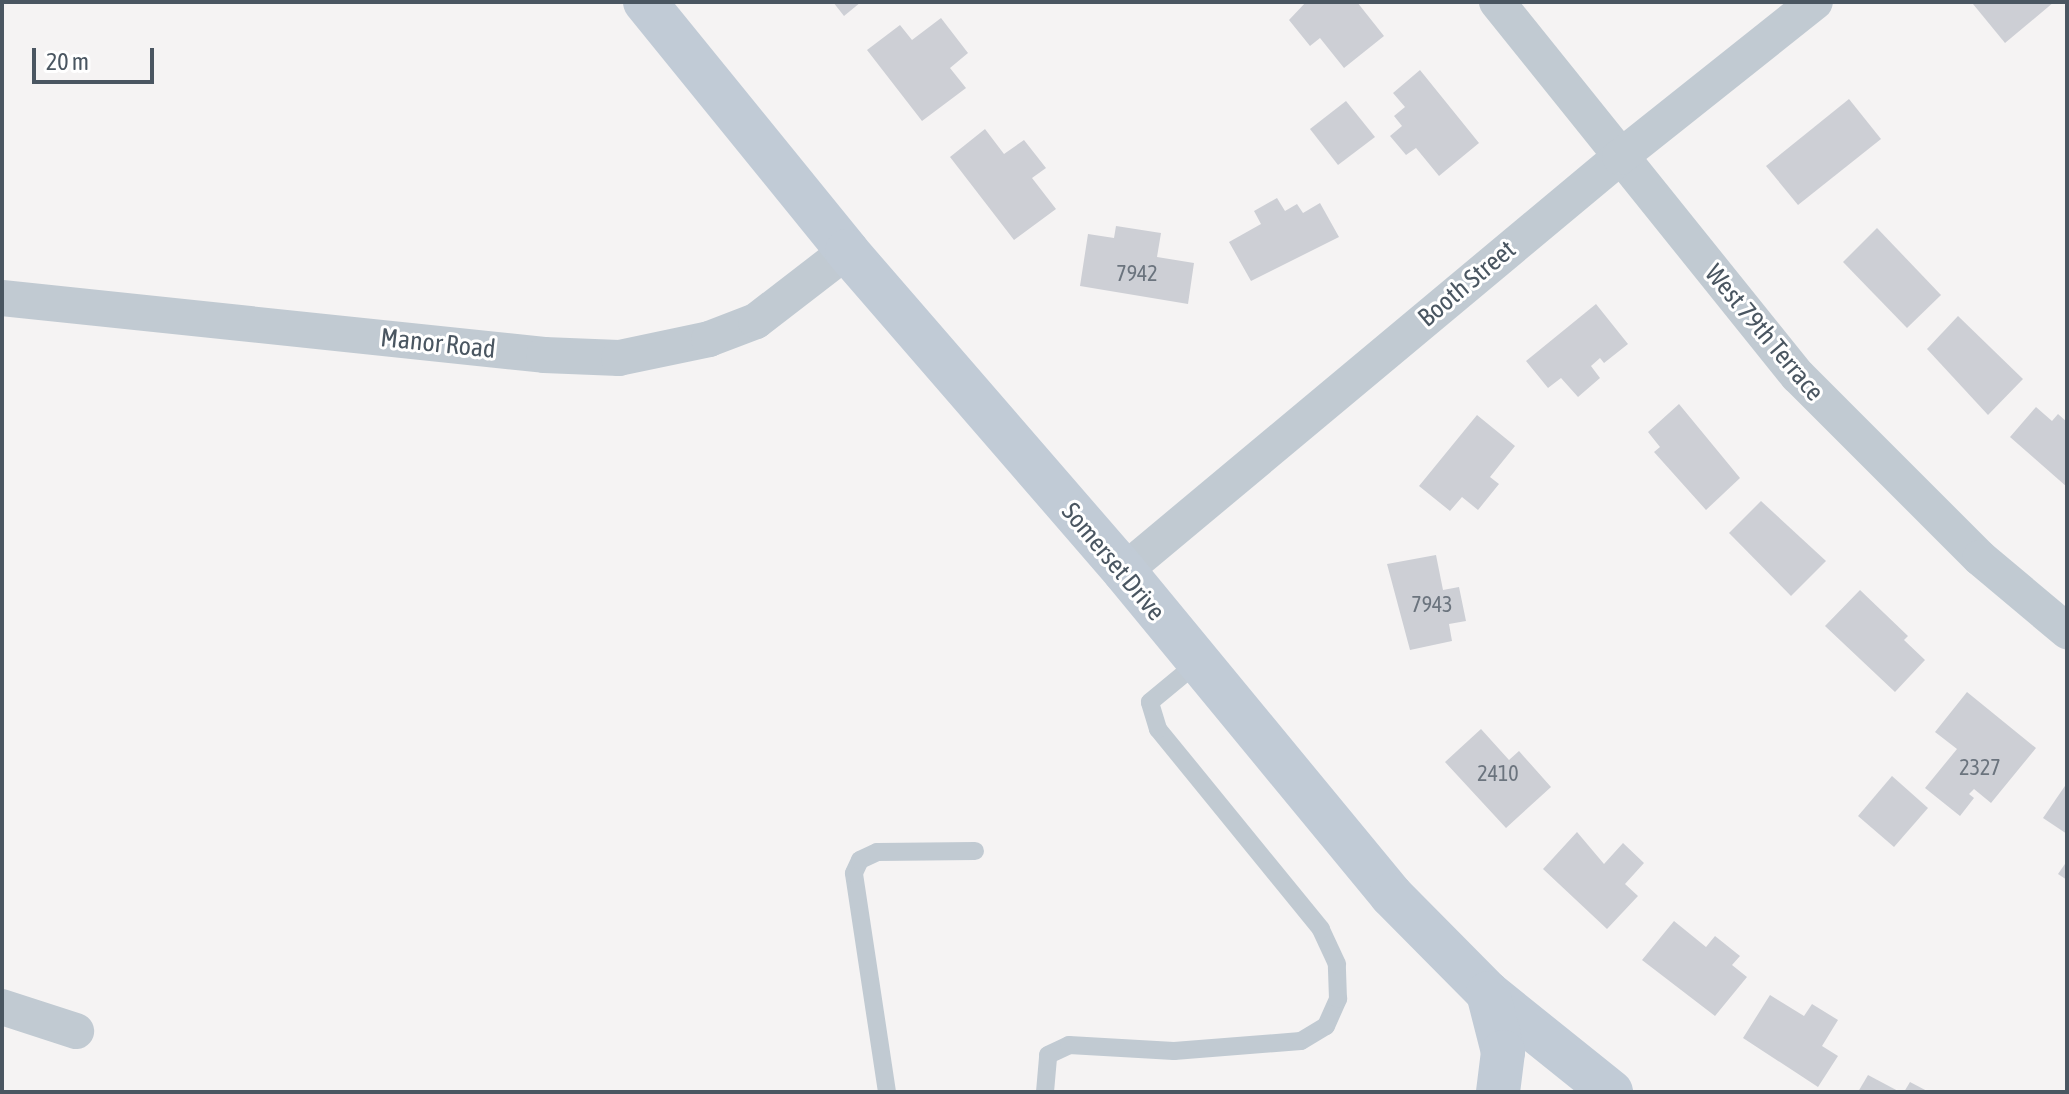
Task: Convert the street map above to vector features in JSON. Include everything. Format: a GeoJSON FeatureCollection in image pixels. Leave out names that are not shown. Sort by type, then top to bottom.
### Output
{"type":"FeatureCollection","features":[{"type":"Feature","properties":{"kind":"street","name":"Somerset Drive"},"geometry":{"type":"LineString","coordinates":[[645,2],[847,251],[1124,571],[1196,664],[1391,895],[1488,993],[1611,1092]]}},
{"type":"Feature","properties":{"kind":"street","name":"West 79th Terrace"},"geometry":{"type":"LineString","coordinates":[[1497,2],[1798,376],[1980,558],[2067,631]]}},
{"type":"Feature","properties":{"kind":"street","name":"Booth Street"},"geometry":{"type":"LineString","coordinates":[[1124,571],[1620,157],[1815,2]]}},
{"type":"Feature","properties":{"kind":"street","name":"Manor Road"},"geometry":{"type":"LineString","coordinates":[[2,298],[544,355],[619,358],[709,339],[756,321],[847,251]]}},
{"type":"Feature","properties":{"kind":"street"},"geometry":{"type":"LineString","coordinates":[[1488,993],[1503,1052],[1498,1092]]}},
{"type":"Feature","properties":{"kind":"street"},"geometry":{"type":"LineString","coordinates":[[2,1007],[76,1031]]}},
{"type":"Feature","properties":{"kind":"lane"},"geometry":{"type":"LineString","coordinates":[[1045,1092],[1048,1055],[1069,1045],[1174,1051],[1301,1041],[1326,1026],[1338,999],[1337,964],[1321,929],[1158,729],[1150,702],[1196,664]]}},
{"type":"Feature","properties":{"kind":"lane"},"geometry":{"type":"LineString","coordinates":[[887,1092],[854,873],[860,860],[877,852],[975,851]]}},
{"type":"Feature","properties":{"kind":"building"},"geometry":{"type":"Polygon","coordinates":[[[833,2],[861,2],[844,16],[833,2]]]}},
{"type":"Feature","properties":{"kind":"building"},"geometry":{"type":"Polygon","coordinates":[[[1306,2],[1357,2],[1384,36],[1344,68],[1320,38],[1310,46],[1289,20],[1306,2]]]}},
{"type":"Feature","properties":{"kind":"building"},"geometry":{"type":"Polygon","coordinates":[[[1976,2],[2054,2],[2005,43],[1973,4],[1976,2]]]}},
{"type":"Feature","properties":{"kind":"building"},"geometry":{"type":"Polygon","coordinates":[[[941,18],[968,53],[950,68],[966,88],[922,121],[867,50],[900,25],[912,40],[941,18]]]}},
{"type":"Feature","properties":{"kind":"building"},"geometry":{"type":"Polygon","coordinates":[[[1420,70],[1479,143],[1439,176],[1416,148],[1406,155],[1390,136],[1402,126],[1394,116],[1405,107],[1393,93],[1420,70]]]}},
{"type":"Feature","properties":{"kind":"building"},"geometry":{"type":"Polygon","coordinates":[[[1849,99],[1881,139],[1798,205],[1766,166],[1849,99]]]}},
{"type":"Feature","properties":{"kind":"building"},"geometry":{"type":"Polygon","coordinates":[[[1346,101],[1375,137],[1338,165],[1310,129],[1346,101]]]}},
{"type":"Feature","properties":{"kind":"building"},"geometry":{"type":"Polygon","coordinates":[[[985,129],[1004,154],[1024,140],[1046,168],[1032,178],[1056,209],[1014,240],[950,157],[985,129]]]}},
{"type":"Feature","properties":{"kind":"building"},"geometry":{"type":"Polygon","coordinates":[[[1277,198],[1285,211],[1297,204],[1303,213],[1320,203],[1339,237],[1251,281],[1229,242],[1261,224],[1254,211],[1277,198]]]}},
{"type":"Feature","properties":{"kind":"building"},"geometry":{"type":"Polygon","coordinates":[[[1116,226],[1161,233],[1157,257],[1194,263],[1188,304],[1080,286],[1088,234],[1114,238],[1116,226]]]}},
{"type":"Feature","properties":{"kind":"building"},"geometry":{"type":"Polygon","coordinates":[[[1877,228],[1941,295],[1907,328],[1843,262],[1877,228]]]}},
{"type":"Feature","properties":{"kind":"building"},"geometry":{"type":"Polygon","coordinates":[[[1596,304],[1628,344],[1604,363],[1600,358],[1591,366],[1600,378],[1578,397],[1561,378],[1548,388],[1526,361],[1596,304]]]}},
{"type":"Feature","properties":{"kind":"building"},"geometry":{"type":"Polygon","coordinates":[[[1958,316],[2023,379],[1988,415],[1927,349],[1958,316]]]}},
{"type":"Feature","properties":{"kind":"building"},"geometry":{"type":"Polygon","coordinates":[[[1679,404],[1740,478],[1706,510],[1654,452],[1660,447],[1648,432],[1679,404]]]}},
{"type":"Feature","properties":{"kind":"building"},"geometry":{"type":"Polygon","coordinates":[[[2036,407],[2052,421],[2058,414],[2067,422],[2067,487],[2010,437],[2036,407]]]}},
{"type":"Feature","properties":{"kind":"building"},"geometry":{"type":"Polygon","coordinates":[[[1477,415],[1515,446],[1490,477],[1499,484],[1478,510],[1462,497],[1450,511],[1419,486],[1477,415]]]}},
{"type":"Feature","properties":{"kind":"building"},"geometry":{"type":"Polygon","coordinates":[[[1761,501],[1826,561],[1791,596],[1729,533],[1761,501]]]}},
{"type":"Feature","properties":{"kind":"building"},"geometry":{"type":"Polygon","coordinates":[[[1436,555],[1443,590],[1459,587],[1466,621],[1449,624],[1452,641],[1410,650],[1387,564],[1436,555]]]}},
{"type":"Feature","properties":{"kind":"building"},"geometry":{"type":"Polygon","coordinates":[[[1860,590],[1908,636],[1904,640],[1925,660],[1895,692],[1825,626],[1860,590]]]}},
{"type":"Feature","properties":{"kind":"building"},"geometry":{"type":"Polygon","coordinates":[[[1967,692],[2036,748],[1991,803],[1974,789],[1969,794],[1974,798],[1960,816],[1925,788],[1957,749],[1935,732],[1967,692]]]}},
{"type":"Feature","properties":{"kind":"building"},"geometry":{"type":"Polygon","coordinates":[[[1481,729],[1509,760],[1519,751],[1551,787],[1506,828],[1445,762],[1481,729]]]}},
{"type":"Feature","properties":{"kind":"building"},"geometry":{"type":"Polygon","coordinates":[[[1892,776],[1928,808],[1894,847],[1858,816],[1892,776]]]}},
{"type":"Feature","properties":{"kind":"building"},"geometry":{"type":"Polygon","coordinates":[[[2067,783],[2067,834],[2043,818],[2067,783]]]}},
{"type":"Feature","properties":{"kind":"building"},"geometry":{"type":"Polygon","coordinates":[[[1577,832],[1604,864],[1623,843],[1644,863],[1625,884],[1638,896],[1607,929],[1543,869],[1577,832]]]}},
{"type":"Feature","properties":{"kind":"building"},"geometry":{"type":"Polygon","coordinates":[[[2067,861],[2067,880],[2058,874],[2067,861]]]}},
{"type":"Feature","properties":{"kind":"building"},"geometry":{"type":"Polygon","coordinates":[[[1674,921],[1706,947],[1715,936],[1740,956],[1732,965],[1747,977],[1715,1016],[1642,960],[1674,921]]]}},
{"type":"Feature","properties":{"kind":"building"},"geometry":{"type":"Polygon","coordinates":[[[1770,995],[1804,1016],[1812,1004],[1838,1020],[1822,1046],[1838,1056],[1818,1087],[1743,1038],[1770,995]]]}},
{"type":"Feature","properties":{"kind":"building"},"geometry":{"type":"Polygon","coordinates":[[[1868,1075],[1900,1092],[1858,1092],[1868,1075]]]}},
{"type":"Feature","properties":{"kind":"building"},"geometry":{"type":"Polygon","coordinates":[[[1910,1082],[1929,1092],[1904,1092],[1910,1082]]]}}]}
